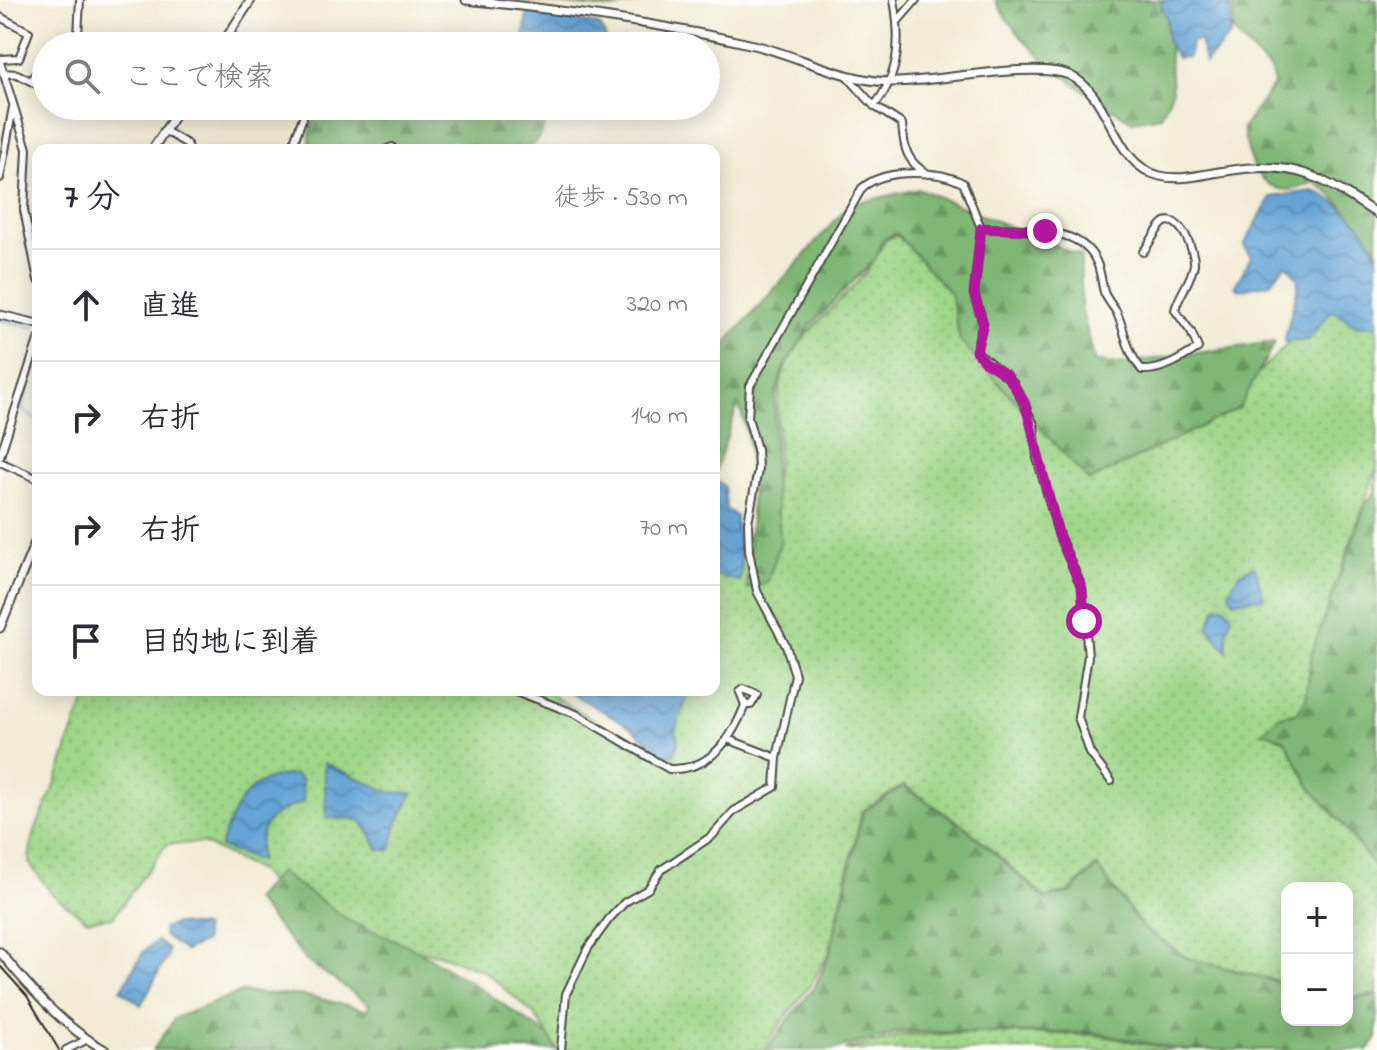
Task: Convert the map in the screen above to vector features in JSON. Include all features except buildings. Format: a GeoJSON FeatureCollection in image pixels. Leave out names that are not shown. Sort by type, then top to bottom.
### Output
{"type":"FeatureCollection","features":[{"type":"Feature","properties":{"kind":"street"},"geometry":{"type":"LineString","coordinates":[[78,32],[80,0]]}},
{"type":"Feature","properties":{"kind":"street"},"geometry":{"type":"LineString","coordinates":[[230,32],[251,0]]}},
{"type":"Feature","properties":{"kind":"street"},"geometry":{"type":"LineString","coordinates":[[466,0],[598,13],[693,32]]}},
{"type":"Feature","properties":{"kind":"street"},"geometry":{"type":"LineString","coordinates":[[874,106],[893,82],[897,22],[894,0]]}},
{"type":"Feature","properties":{"kind":"street"},"geometry":{"type":"LineString","coordinates":[[897,22],[916,0]]}},
{"type":"Feature","properties":{"kind":"street"},"geometry":{"type":"LineString","coordinates":[[0,17],[29,32],[19,58],[0,61],[27,149],[24,210],[32,240]]}},
{"type":"Feature","properties":{"kind":"street"},"geometry":{"type":"LineString","coordinates":[[720,38],[846,75],[893,82],[1040,70],[1068,75],[1087,88],[1121,145],[1141,168],[1158,176],[1178,178],[1284,166],[1313,175],[1377,214]]}},
{"type":"Feature","properties":{"kind":"street"},"geometry":{"type":"LineString","coordinates":[[3,73],[32,80]]}},
{"type":"Feature","properties":{"kind":"street"},"geometry":{"type":"LineString","coordinates":[[846,75],[874,106],[902,124],[904,150],[914,166],[931,176]]}},
{"type":"Feature","properties":{"kind":"street"},"geometry":{"type":"LineString","coordinates":[[0,178],[3,140],[13,104]]}},
{"type":"Feature","properties":{"kind":"street"},"geometry":{"type":"LineString","coordinates":[[156,144],[171,120]]}},
{"type":"Feature","properties":{"kind":"street"},"geometry":{"type":"LineString","coordinates":[[293,144],[302,120]]}},
{"type":"Feature","properties":{"kind":"street"},"geometry":{"type":"LineString","coordinates":[[164,130],[187,144]]}},
{"type":"Feature","properties":{"kind":"street"},"geometry":{"type":"LineString","coordinates":[[561,1050],[563,1001],[595,938],[625,902],[648,889],[661,870],[712,836],[734,811],[775,787],[777,758],[795,675],[786,646],[757,591],[749,551],[748,522],[758,470],[757,449],[748,418],[750,386],[862,188],[888,176],[949,176],[963,183],[981,228],[974,294],[983,323],[976,351],[1013,382],[1034,425],[1037,458],[1059,536],[1082,588],[1088,656],[1078,717],[1090,753],[1111,781]]}},
{"type":"Feature","properties":{"kind":"street"},"geometry":{"type":"LineString","coordinates":[[981,228],[1045,231],[1073,238],[1085,248],[1096,260],[1105,296],[1116,313],[1131,358],[1142,370],[1151,371],[1179,361],[1198,348],[1175,310],[1179,293],[1194,266],[1193,252],[1177,224],[1169,221],[1162,223],[1143,252]]}},
{"type":"Feature","properties":{"kind":"street"},"geometry":{"type":"LineString","coordinates":[[0,315],[32,323]]}},
{"type":"Feature","properties":{"kind":"street"},"geometry":{"type":"LineString","coordinates":[[32,359],[0,459],[32,476]]}},
{"type":"Feature","properties":{"kind":"street"},"geometry":{"type":"LineString","coordinates":[[0,628],[32,550]]}},
{"type":"Feature","properties":{"kind":"street"},"geometry":{"type":"LineString","coordinates":[[529,696],[576,714],[669,769],[681,769],[708,758],[730,740],[745,705]]}},
{"type":"Feature","properties":{"kind":"street"},"geometry":{"type":"LineString","coordinates":[[730,740],[777,758]]}},
{"type":"Feature","properties":{"kind":"street"},"geometry":{"type":"LineString","coordinates":[[0,952],[49,1010],[86,1040],[105,1050]]}},
{"type":"Feature","properties":{"kind":"street"},"geometry":{"type":"LineString","coordinates":[[66,1050],[86,1040]]}},
{"type":"Feature","properties":{"kind":"green space"},"geometry":{"type":"Polygon","coordinates":[[[514,0],[648,0],[613,9],[514,0]]]}},
{"type":"Feature","properties":{"kind":"green space"},"geometry":{"type":"Polygon","coordinates":[[[995,0],[1166,0],[1172,92],[1161,116],[1132,121],[1093,97],[1038,54],[1021,37],[995,0]]]}},
{"type":"Feature","properties":{"kind":"green space"},"geometry":{"type":"Polygon","coordinates":[[[1233,0],[1377,0],[1377,255],[1350,214],[1324,189],[1314,182],[1292,190],[1278,188],[1268,184],[1255,168],[1243,128],[1274,84],[1271,71],[1233,31],[1233,0]]]}},
{"type":"Feature","properties":{"kind":"green space"},"geometry":{"type":"Polygon","coordinates":[[[314,120],[546,120],[534,144],[310,144],[314,120]]]}},
{"type":"Feature","properties":{"kind":"green space"},"geometry":{"type":"Polygon","coordinates":[[[919,189],[1081,256],[1081,307],[1095,362],[1118,364],[1275,342],[1239,408],[1089,481],[960,341],[951,294],[896,233],[882,240],[876,258],[811,325],[783,369],[775,397],[774,480],[781,541],[767,583],[747,589],[752,495],[749,448],[738,404],[720,457],[720,357],[727,342],[850,204],[919,189]]]}},
{"type":"Feature","properties":{"kind":"green space"},"geometry":{"type":"Polygon","coordinates":[[[896,235],[963,296],[981,349],[1235,396],[1320,312],[1377,307],[1377,467],[1312,652],[1306,698],[1298,712],[1281,716],[1262,732],[1284,739],[1312,790],[1377,871],[1377,994],[1353,997],[1353,882],[1281,882],[1281,982],[1187,958],[1143,927],[1097,866],[1070,891],[1046,898],[967,828],[904,785],[862,811],[829,953],[811,984],[761,1050],[558,1050],[534,1014],[484,971],[438,954],[388,947],[287,901],[259,871],[203,843],[167,844],[113,917],[87,920],[53,895],[29,863],[35,831],[89,696],[553,696],[667,763],[668,739],[683,696],[720,696],[720,569],[727,567],[761,515],[772,492],[777,467],[779,394],[786,366],[808,333],[851,289],[884,241],[896,235]]]}},
{"type":"Feature","properties":{"kind":"green space"},"geometry":{"type":"Polygon","coordinates":[[[1377,470],[1377,871],[1344,825],[1312,790],[1284,739],[1262,732],[1281,716],[1298,713],[1306,698],[1312,652],[1366,504],[1375,492],[1377,470]]]}},
{"type":"Feature","properties":{"kind":"green space"},"geometry":{"type":"Polygon","coordinates":[[[904,786],[967,829],[1045,899],[1071,892],[1097,867],[1142,927],[1187,958],[1281,982],[1281,1026],[1353,1026],[1353,999],[1377,996],[1377,1038],[1368,1050],[1185,1050],[1096,1033],[902,1032],[832,1050],[765,1050],[815,986],[830,954],[863,812],[904,786]]]}},
{"type":"Feature","properties":{"kind":"green space"},"geometry":{"type":"Polygon","coordinates":[[[279,872],[353,923],[410,946],[475,985],[549,1036],[557,1050],[153,1050],[175,1018],[241,992],[308,996],[367,1010],[369,1004],[307,961],[254,900],[279,872]]]}},
{"type":"Feature","properties":{"kind":"green space"},"geometry":{"type":"Polygon","coordinates":[[[904,1035],[1095,1035],[1176,1050],[845,1050],[904,1035]]]}},
{"type":"Feature","properties":{"kind":"water"},"geometry":{"type":"Polygon","coordinates":[[[1162,0],[1230,0],[1231,35],[1205,63],[1200,40],[1191,42],[1189,57],[1177,58],[1167,42],[1167,17],[1161,8],[1162,0]]]}},
{"type":"Feature","properties":{"kind":"water"},"geometry":{"type":"Polygon","coordinates":[[[527,12],[598,25],[604,32],[525,32],[527,12]]]}},
{"type":"Feature","properties":{"kind":"water"},"geometry":{"type":"Polygon","coordinates":[[[1313,191],[1344,209],[1362,227],[1374,248],[1377,259],[1377,329],[1371,325],[1357,326],[1332,310],[1309,340],[1284,342],[1298,286],[1298,279],[1288,266],[1285,265],[1270,283],[1238,290],[1235,286],[1251,257],[1244,245],[1271,197],[1313,191]]]}},
{"type":"Feature","properties":{"kind":"water"},"geometry":{"type":"Polygon","coordinates":[[[720,484],[724,486],[726,509],[736,516],[740,581],[720,576],[720,484]]]}},
{"type":"Feature","properties":{"kind":"water"},"geometry":{"type":"Polygon","coordinates":[[[1255,567],[1264,598],[1234,601],[1229,594],[1235,580],[1255,567]]]}},
{"type":"Feature","properties":{"kind":"water"},"geometry":{"type":"Polygon","coordinates":[[[1217,606],[1224,606],[1232,615],[1227,630],[1227,651],[1208,627],[1217,606]]]}},
{"type":"Feature","properties":{"kind":"water"},"geometry":{"type":"Polygon","coordinates":[[[576,696],[688,696],[675,731],[678,743],[673,755],[664,755],[631,727],[576,696]]]}},
{"type":"Feature","properties":{"kind":"water"},"geometry":{"type":"Polygon","coordinates":[[[324,763],[389,792],[413,793],[396,826],[391,850],[379,850],[360,820],[327,818],[324,763]]]}},
{"type":"Feature","properties":{"kind":"water"},"geometry":{"type":"Polygon","coordinates":[[[296,775],[301,779],[304,802],[283,810],[268,822],[260,838],[260,861],[220,847],[237,807],[254,787],[279,776],[296,775]]]}},
{"type":"Feature","properties":{"kind":"water"},"geometry":{"type":"Polygon","coordinates":[[[174,924],[203,927],[205,942],[185,951],[164,936],[163,929],[174,924]]]}},
{"type":"Feature","properties":{"kind":"water"},"geometry":{"type":"Polygon","coordinates":[[[157,941],[168,950],[167,957],[141,1005],[121,990],[144,951],[157,941]]]}},
{"type":"Feature","properties":{"kind":"waterway"},"geometry":{"type":"LineString","coordinates":[[0,320],[32,327]]}},
{"type":"Feature","properties":{"kind":"waterway"},"geometry":{"type":"LineString","coordinates":[[32,375],[22,409],[32,417]]}},
{"type":"Feature","properties":{"kind":"railway"},"geometry":{"type":"LineString","coordinates":[[0,966],[27,996],[59,1050]]}},
{"type":"Feature","properties":{"kind":"route"},"geometry":{"type":"LineString","coordinates":[[1045,231],[981,228],[974,294],[982,310],[983,323],[976,351],[985,362],[999,369],[1013,382],[1034,425],[1037,458],[1059,536],[1082,588],[1084,621]]}}]}
